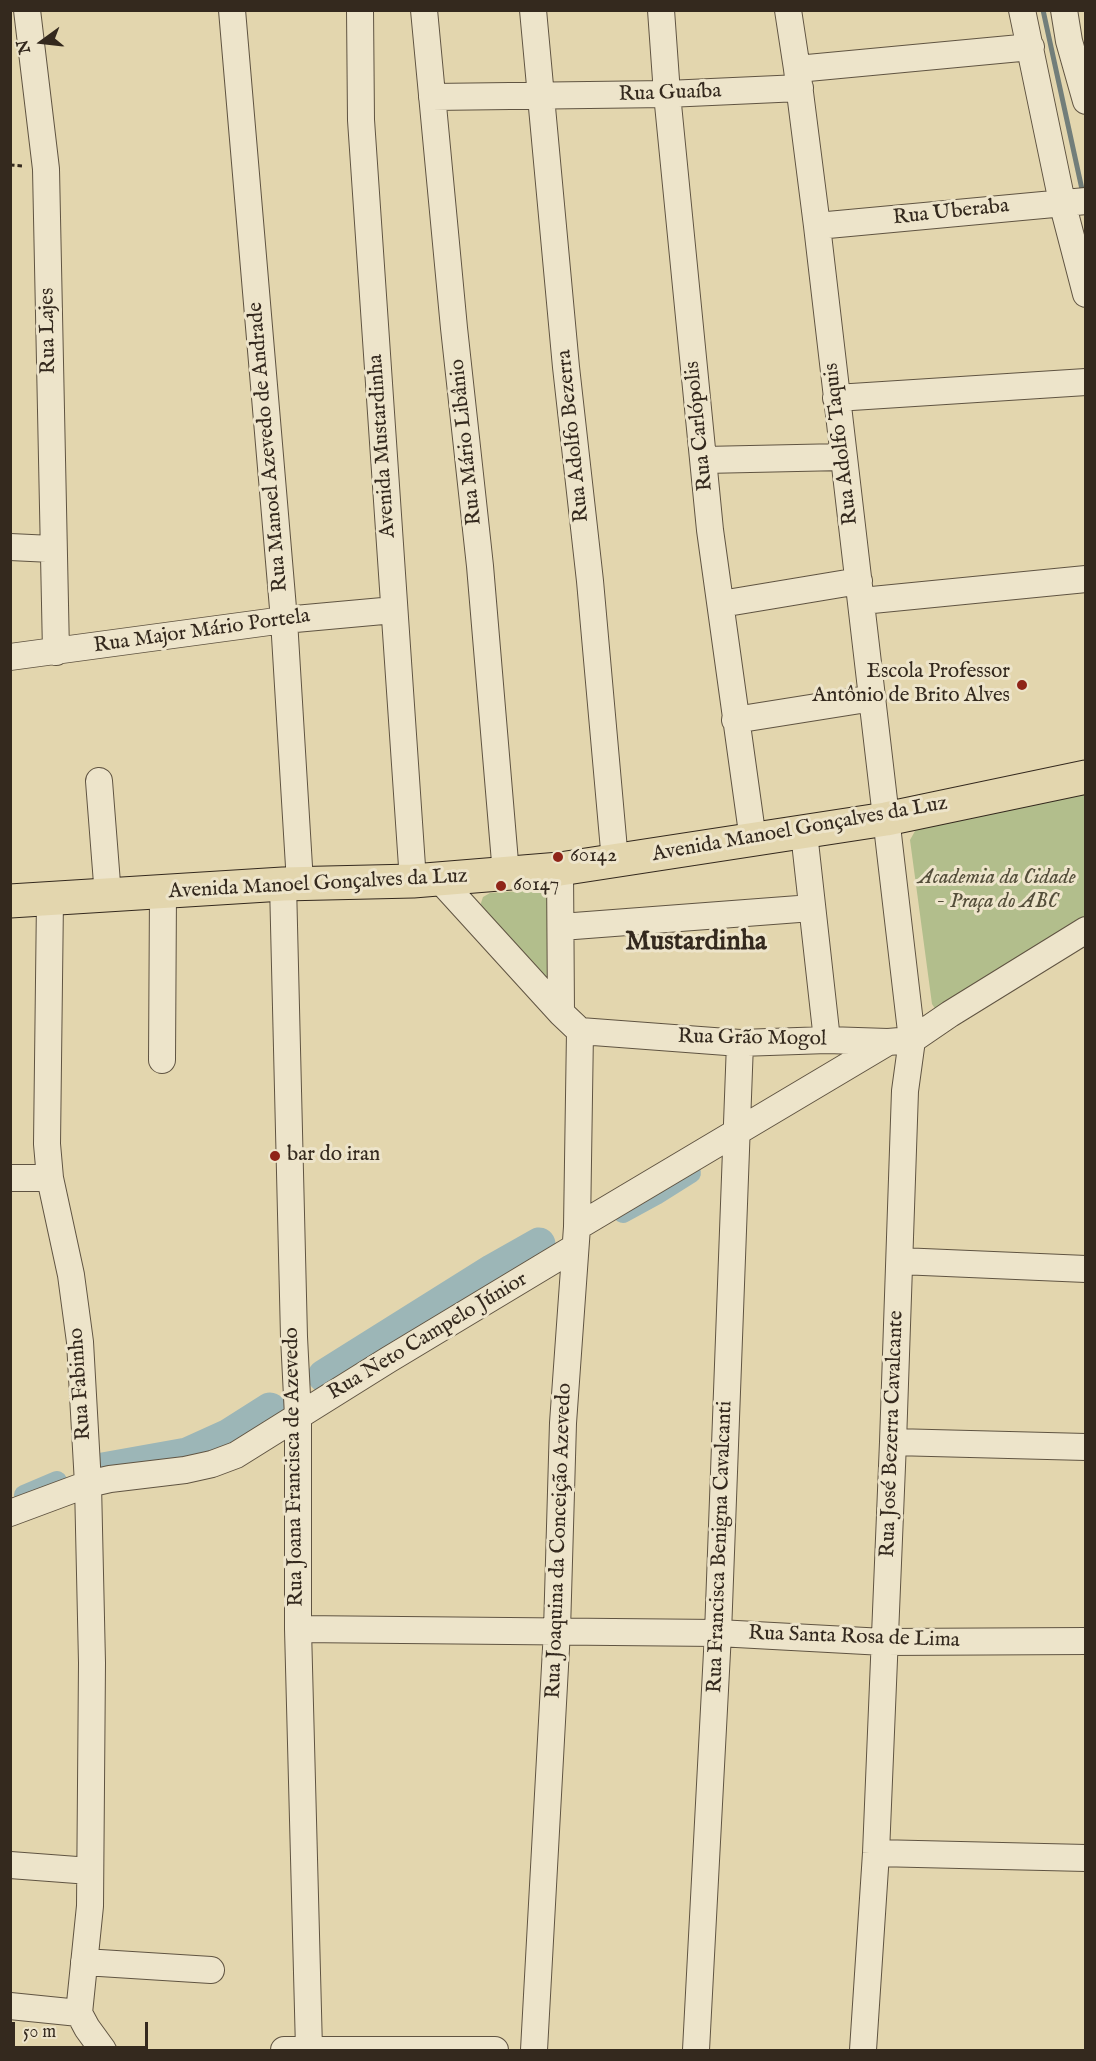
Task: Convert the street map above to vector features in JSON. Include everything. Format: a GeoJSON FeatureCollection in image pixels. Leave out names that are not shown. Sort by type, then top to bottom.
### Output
{"type":"FeatureCollection","features":[{"type":"Feature","properties":{"kind":"main road","name":"Avenida Manoel Gonçalves da Luz"},"geometry":{"type":"LineString","coordinates":[[10,901],[291,884],[426,880],[561,869],[886,819],[1086,777]]}},
{"type":"Feature","properties":{"kind":"street","name":"Rua Lajes"},"geometry":{"type":"LineString","coordinates":[[27,10],[46,169],[52,549],[56,652]]}},
{"type":"Feature","properties":{"kind":"street","name":"Rua Manoel Azevedo de Andrade"},"geometry":{"type":"LineString","coordinates":[[232,10],[284,620],[291,884]]}},
{"type":"Feature","properties":{"kind":"street","name":"Avenida Mustardinha"},"geometry":{"type":"LineString","coordinates":[[360,10],[361,120],[394,610],[426,880]]}},
{"type":"Feature","properties":{"kind":"street","name":"Rua Mário Libânio"},"geometry":{"type":"LineString","coordinates":[[424,10],[480,566],[506,874]]}},
{"type":"Feature","properties":{"kind":"street","name":"Rua Adolfo Bezerra"},"geometry":{"type":"LineString","coordinates":[[533,10],[590,581],[615,861]]}},
{"type":"Feature","properties":{"kind":"street","name":"Rua Carlópolis"},"geometry":{"type":"LineString","coordinates":[[661,10],[667,94],[710,530],[753,840]]}},
{"type":"Feature","properties":{"kind":"street","name":"Rua Adolfo Taquis"},"geometry":{"type":"LineString","coordinates":[[788,10],[817,226],[886,819]]}},
{"type":"Feature","properties":{"kind":"street"},"geometry":{"type":"LineString","coordinates":[[1022,10],[1074,201],[1086,294]]}},
{"type":"Feature","properties":{"kind":"street"},"geometry":{"type":"LineString","coordinates":[[1064,10],[1086,101]]}},
{"type":"Feature","properties":{"kind":"street","name":"Rua Guaíba"},"geometry":{"type":"LineString","coordinates":[[432,97],[667,94],[799,79],[1031,47]]}},
{"type":"Feature","properties":{"kind":"street","name":"Rua Uberaba"},"geometry":{"type":"LineString","coordinates":[[817,226],[1074,201]]}},
{"type":"Feature","properties":{"kind":"street"},"geometry":{"type":"LineString","coordinates":[[836,398],[1086,382]]}},
{"type":"Feature","properties":{"kind":"street"},"geometry":{"type":"LineString","coordinates":[[704,460],[843,457]]}},
{"type":"Feature","properties":{"kind":"street"},"geometry":{"type":"LineString","coordinates":[[10,547],[52,549]]}},
{"type":"Feature","properties":{"kind":"street"},"geometry":{"type":"LineString","coordinates":[[721,604],[861,591],[1086,579]]}},
{"type":"Feature","properties":{"kind":"street","name":"Rua Major Mário Portela"},"geometry":{"type":"LineString","coordinates":[[10,657],[284,620],[394,610]]}},
{"type":"Feature","properties":{"kind":"street"},"geometry":{"type":"LineString","coordinates":[[735,720],[873,698]]}},
{"type":"Feature","properties":{"kind":"street"},"geometry":{"type":"LineString","coordinates":[[99,781],[108,896]]}},
{"type":"Feature","properties":{"kind":"street","name":"Rua José Bezerra Cavalcante"},"geometry":{"type":"LineString","coordinates":[[863,2050],[876,1853],[905,1091],[886,819]]}},
{"type":"Feature","properties":{"kind":"street"},"geometry":{"type":"LineString","coordinates":[[804,833],[827,1040]]}},
{"type":"Feature","properties":{"kind":"street"},"geometry":{"type":"LineString","coordinates":[[561,869],[561,1013]]}},
{"type":"Feature","properties":{"kind":"street"},"geometry":{"type":"LineString","coordinates":[[426,880],[580,1031]]}},
{"type":"Feature","properties":{"kind":"street","name":"Rua Joana Francisca de Azevedo"},"geometry":{"type":"LineString","coordinates":[[291,884],[294,1337],[298,1416],[298,1629],[309,2049]]}},
{"type":"Feature","properties":{"kind":"street"},"geometry":{"type":"LineString","coordinates":[[162,1060],[163,893]]}},
{"type":"Feature","properties":{"kind":"street","name":"Rua Fabinho"},"geometry":{"type":"LineString","coordinates":[[50,899],[47,1144],[50,1178],[71,1275],[80,1342],[88,1484],[92,1663],[90,1906],[79,2013]]}},
{"type":"Feature","properties":{"kind":"street"},"geometry":{"type":"LineString","coordinates":[[561,927],[812,908]]}},
{"type":"Feature","properties":{"kind":"street","name":"Rua Neto Campelo Júnior"},"geometry":{"type":"LineString","coordinates":[[10,1513],[88,1484],[212,1464],[236,1455],[388,1360],[737,1133],[950,1014],[1086,930]]}},
{"type":"Feature","properties":{"kind":"street","name":"Rua Grão Mogol"},"geometry":{"type":"LineString","coordinates":[[580,1031],[740,1043],[827,1040],[900,1041]]}},
{"type":"Feature","properties":{"kind":"street","name":"Rua Joaquina da Conceição Azevedo"},"geometry":{"type":"LineString","coordinates":[[534,2050],[557,1630],[563,1423],[576,1238],[580,1031]]}},
{"type":"Feature","properties":{"kind":"street","name":"Rua Francisca Benigna Cavalcanti"},"geometry":{"type":"LineString","coordinates":[[696,2050],[718,1633],[740,1043]]}},
{"type":"Feature","properties":{"kind":"street"},"geometry":{"type":"LineString","coordinates":[[10,1178],[50,1178]]}},
{"type":"Feature","properties":{"kind":"street"},"geometry":{"type":"LineString","coordinates":[[900,1262],[1086,1269]]}},
{"type":"Feature","properties":{"kind":"street"},"geometry":{"type":"LineString","coordinates":[[893,1442],[1086,1447]]}},
{"type":"Feature","properties":{"kind":"street","name":"Rua Santa Rosa de Lima"},"geometry":{"type":"LineString","coordinates":[[298,1629],[718,1633],[885,1642],[1086,1641]]}},
{"type":"Feature","properties":{"kind":"street"},"geometry":{"type":"LineString","coordinates":[[876,1853],[1086,1858]]}},
{"type":"Feature","properties":{"kind":"street"},"geometry":{"type":"LineString","coordinates":[[10,1865],[90,1871]]}},
{"type":"Feature","properties":{"kind":"street"},"geometry":{"type":"LineString","coordinates":[[84,1962],[211,1970]]}},
{"type":"Feature","properties":{"kind":"street"},"geometry":{"type":"LineString","coordinates":[[10,2006],[79,2013],[103,2050]]}},
{"type":"Feature","properties":{"kind":"street"},"geometry":{"type":"LineString","coordinates":[[284,2050],[495,2050]]}},
{"type":"Feature","properties":{"kind":"green space","name":"Academia da Cidade - Praça do ABC"},"geometry":{"type":"Polygon","coordinates":[[[1085,792],[1085,928],[936,1010],[932,1004],[910,840],[915,831],[919,828],[1085,792]]]}},
{"type":"Feature","properties":{"kind":"green space"},"geometry":{"type":"Polygon","coordinates":[[[538,890],[550,896],[558,970],[548,980],[480,906],[483,897],[490,893],[538,890]]]}},
{"type":"Feature","properties":{"kind":"waterway"},"geometry":{"type":"LineString","coordinates":[[1043,10],[1083,194]]}},
{"type":"Feature","properties":{"kind":"waterway"},"geometry":{"type":"LineString","coordinates":[[623,1213],[691,1173]]}},
{"type":"Feature","properties":{"kind":"waterway"},"geometry":{"type":"LineString","coordinates":[[324,1376],[493,1270],[539,1244]]}},
{"type":"Feature","properties":{"kind":"waterway"},"geometry":{"type":"LineString","coordinates":[[103,1469],[187,1454],[229,1435],[270,1409]]}},
{"type":"Feature","properties":{"kind":"waterway"},"geometry":{"type":"LineString","coordinates":[[24,1495],[57,1481]]}},
{"type":"Feature","properties":{"kind":"place","name":"Escola Professor Antônio de Brito Alves"},"geometry":{"type":"Point","coordinates":[1022,685]}},
{"type":"Feature","properties":{"kind":"place","name":"60142"},"geometry":{"type":"Point","coordinates":[558,857]}},
{"type":"Feature","properties":{"kind":"place","name":"60147"},"geometry":{"type":"Point","coordinates":[501,886]}},
{"type":"Feature","properties":{"kind":"place","name":"bar do iran"},"geometry":{"type":"Point","coordinates":[275,1156]}},
{"type":"Feature","properties":{"kind":"district","name":"Mustardinha"},"geometry":{"type":"Point","coordinates":[696,943]}}]}
